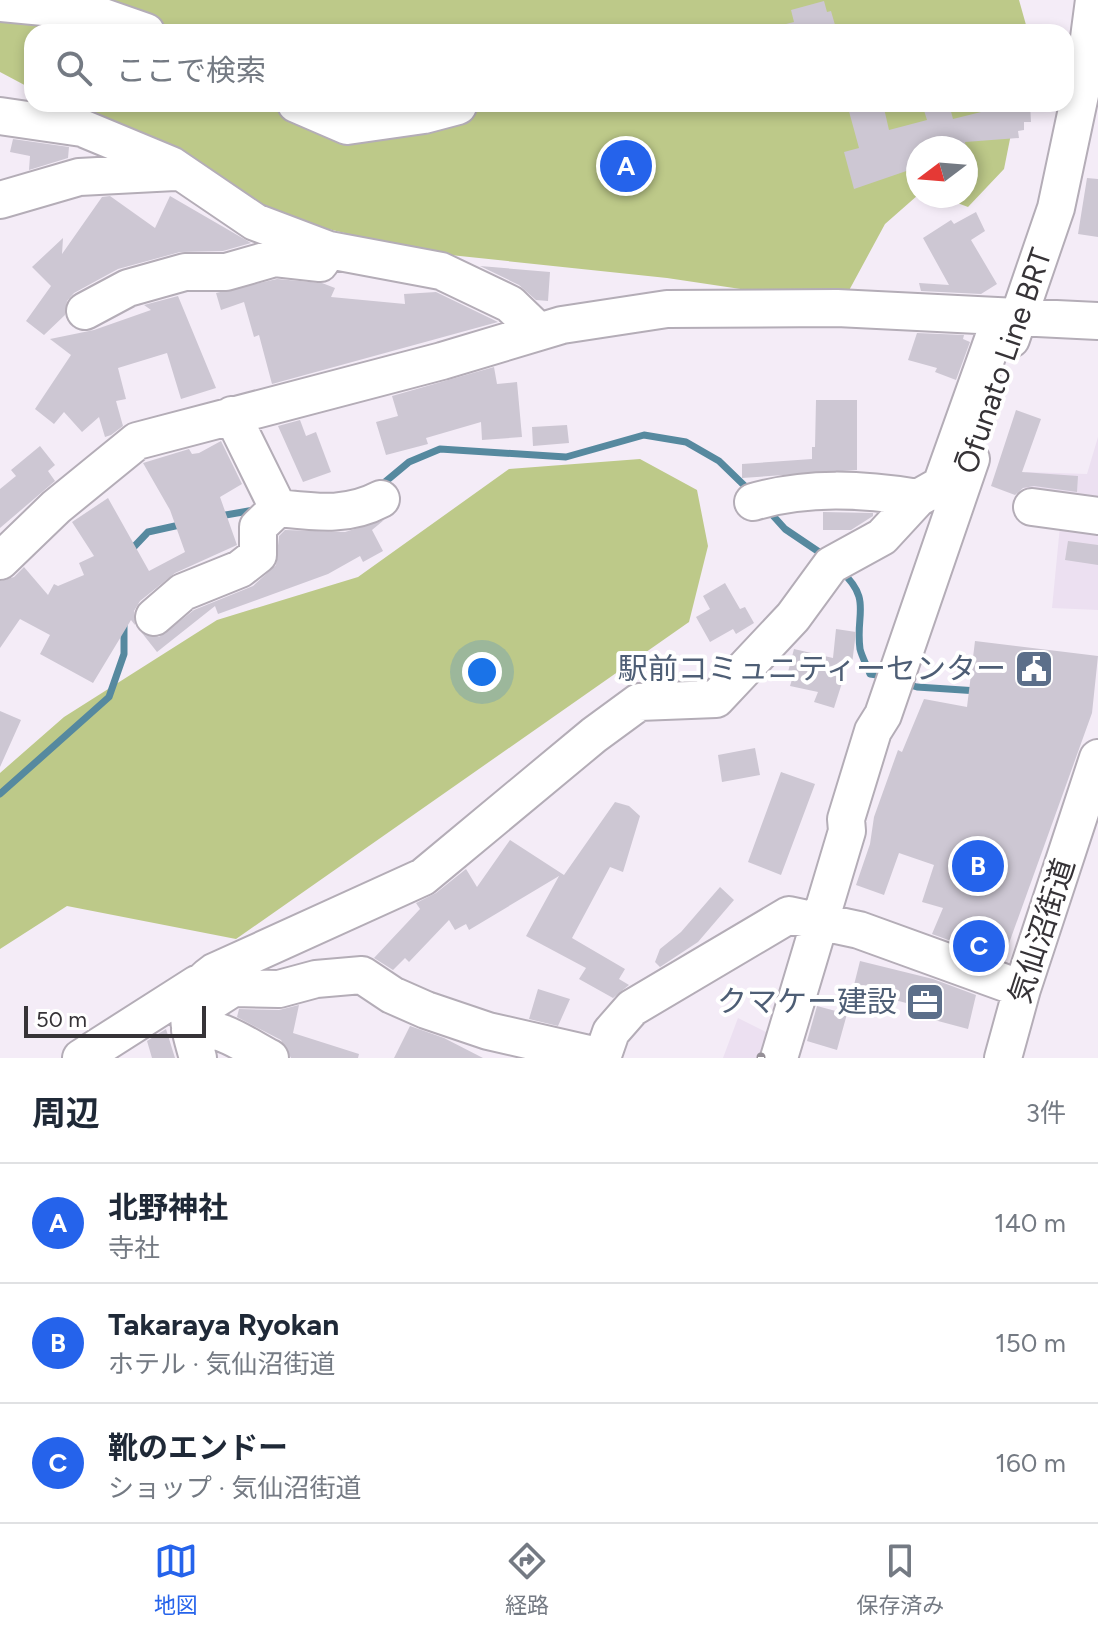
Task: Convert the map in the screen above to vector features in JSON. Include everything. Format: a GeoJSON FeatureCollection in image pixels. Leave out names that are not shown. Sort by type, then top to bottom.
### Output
{"type":"FeatureCollection","features":[{"type":"Feature","properties":{"kind":"street","name":"Ōfunato Line BRT"},"geometry":{"type":"LineString","coordinates":[[779,1058],[847,831],[856,821],[861,807],[883,734],[891,691],[1009,318],[1056,208],[1084,76],[1094,0]]}},
{"type":"Feature","properties":{"kind":"street"},"geometry":{"type":"LineString","coordinates":[[0,3],[86,11],[123,24]]}},
{"type":"Feature","properties":{"kind":"street"},"geometry":{"type":"LineString","coordinates":[[315,112],[347,126],[435,112]]}},
{"type":"Feature","properties":{"kind":"street"},"geometry":{"type":"LineString","coordinates":[[0,116],[82,128],[181,172],[255,222],[329,250],[441,271],[510,304],[539,332]]}},
{"type":"Feature","properties":{"kind":"street"},"geometry":{"type":"LineString","coordinates":[[0,200],[79,177],[181,172]]}},
{"type":"Feature","properties":{"kind":"street"},"geometry":{"type":"LineString","coordinates":[[85,311],[128,288],[185,272],[226,272],[275,258],[320,263],[329,250]]}},
{"type":"Feature","properties":{"kind":"street"},"geometry":{"type":"LineString","coordinates":[[0,561],[56,507],[137,441],[562,325],[667,309],[837,308],[1098,321]]}},
{"type":"Feature","properties":{"kind":"street"},"geometry":{"type":"LineString","coordinates":[[81,1058],[214,972],[423,877],[594,735],[639,702],[716,699],[793,617],[839,559],[882,537],[918,498],[941,485],[1009,318]]}},
{"type":"Feature","properties":{"kind":"street"},"geometry":{"type":"LineString","coordinates":[[232,415],[276,504]]}},
{"type":"Feature","properties":{"kind":"street"},"geometry":{"type":"LineString","coordinates":[[753,502],[781,494],[864,489],[918,498]]}},
{"type":"Feature","properties":{"kind":"street"},"geometry":{"type":"LineString","coordinates":[[276,504],[338,514],[362,509],[381,499]]}},
{"type":"Feature","properties":{"kind":"street"},"geometry":{"type":"LineString","coordinates":[[154,617],[183,592],[240,569],[258,555],[258,527],[276,504]]}},
{"type":"Feature","properties":{"kind":"street"},"geometry":{"type":"LineString","coordinates":[[1032,507],[1098,516]]}},
{"type":"Feature","properties":{"kind":"street"},"geometry":{"type":"LineString","coordinates":[[834,603],[839,559]]}},
{"type":"Feature","properties":{"kind":"street","name":"気仙沼街道"},"geometry":{"type":"LineString","coordinates":[[1003,1058],[1022,989],[1098,758]]}},
{"type":"Feature","properties":{"kind":"street"},"geometry":{"type":"LineString","coordinates":[[195,1038],[208,1004],[233,988],[279,989],[316,979],[362,975],[392,995],[475,1027],[602,1057],[611,1032],[641,1002],[789,915],[822,919],[1022,989]]}},
{"type":"Feature","properties":{"kind":"street"},"geometry":{"type":"LineString","coordinates":[[195,1038],[190,999],[197,984]]}},
{"type":"Feature","properties":{"kind":"street"},"geometry":{"type":"LineString","coordinates":[[195,1038],[224,1034],[270,1058]]}},
{"type":"Feature","properties":{"kind":"shaded area"},"geometry":{"type":"Polygon","coordinates":[[[1098,437],[1098,610],[1052,608],[1060,526],[1022,522],[1026,472],[1087,474],[1098,437]]]}},
{"type":"Feature","properties":{"kind":"shaded area"},"geometry":{"type":"Polygon","coordinates":[[[738,1018],[802,1050],[799,1058],[723,1058],[738,1018]]]}},
{"type":"Feature","properties":{"kind":"green space"},"geometry":{"type":"Polygon","coordinates":[[[0,0],[1019,0],[1026,24],[24,24],[24,85],[0,72],[0,0]]]}},
{"type":"Feature","properties":{"kind":"green space"},"geometry":{"type":"Polygon","coordinates":[[[72,112],[1015,112],[1004,169],[978,196],[978,136],[906,136],[906,206],[885,224],[846,296],[814,300],[667,278],[422,252],[259,212],[72,112]]]}},
{"type":"Feature","properties":{"kind":"green space"},"geometry":{"type":"Polygon","coordinates":[[[640,459],[697,490],[708,546],[689,622],[236,939],[67,906],[0,949],[0,773],[64,717],[217,620],[358,577],[509,469],[640,459]]]}},
{"type":"Feature","properties":{"kind":"building"},"geometry":{"type":"Polygon","coordinates":[[[824,1],[835,24],[786,24],[794,22],[791,10],[824,1]]]}},
{"type":"Feature","properties":{"kind":"building"},"geometry":{"type":"Polygon","coordinates":[[[849,112],[885,112],[889,130],[927,120],[924,112],[951,112],[953,119],[981,112],[1030,112],[1031,122],[1024,122],[1024,130],[1018,131],[1019,138],[978,141],[978,136],[906,136],[906,171],[854,189],[844,152],[859,148],[849,112]]]}},
{"type":"Feature","properties":{"kind":"building"},"geometry":{"type":"Polygon","coordinates":[[[13,139],[69,147],[68,158],[29,170],[30,156],[10,152],[13,139]]]}},
{"type":"Feature","properties":{"kind":"building"},"geometry":{"type":"Polygon","coordinates":[[[1087,178],[1098,179],[1098,237],[1078,234],[1087,178]]]}},
{"type":"Feature","properties":{"kind":"building"},"geometry":{"type":"Polygon","coordinates":[[[110,196],[155,228],[170,196],[251,243],[223,251],[180,252],[118,269],[74,293],[67,301],[65,315],[44,335],[26,321],[51,286],[32,267],[63,238],[62,254],[102,197],[110,196]]]}},
{"type":"Feature","properties":{"kind":"building"},"geometry":{"type":"Polygon","coordinates":[[[976,212],[985,231],[971,240],[997,284],[981,294],[921,291],[919,283],[949,285],[923,238],[951,220],[954,224],[976,212]]]}},
{"type":"Feature","properties":{"kind":"building"},"geometry":{"type":"Polygon","coordinates":[[[480,266],[550,272],[548,301],[536,300],[519,285],[480,266]]]}},
{"type":"Feature","properties":{"kind":"building"},"geometry":{"type":"Polygon","coordinates":[[[277,279],[322,283],[335,288],[331,297],[405,304],[404,294],[436,292],[498,322],[272,384],[259,335],[254,337],[244,302],[221,310],[216,293],[277,279]]]}},
{"type":"Feature","properties":{"kind":"building"},"geometry":{"type":"Polygon","coordinates":[[[178,296],[216,388],[181,399],[167,353],[118,368],[126,399],[116,401],[123,426],[111,435],[105,437],[99,417],[82,432],[64,412],[54,424],[35,409],[71,355],[50,339],[94,330],[151,310],[144,305],[178,296]]]}},
{"type":"Feature","properties":{"kind":"building"},"geometry":{"type":"Polygon","coordinates":[[[917,333],[964,335],[963,339],[970,342],[956,380],[935,372],[937,368],[908,360],[917,333]]]}},
{"type":"Feature","properties":{"kind":"building"},"geometry":{"type":"Polygon","coordinates":[[[494,367],[497,384],[517,382],[522,437],[482,440],[481,422],[426,438],[428,444],[386,455],[376,422],[398,416],[392,396],[494,367]]]}},
{"type":"Feature","properties":{"kind":"building"},"geometry":{"type":"Polygon","coordinates":[[[816,400],[857,400],[857,470],[742,478],[742,464],[812,459],[816,400]]]}},
{"type":"Feature","properties":{"kind":"building"},"geometry":{"type":"Polygon","coordinates":[[[1016,410],[1041,419],[1022,472],[1078,476],[1077,492],[1034,486],[1023,488],[1015,495],[991,486],[1016,410]]]}},
{"type":"Feature","properties":{"kind":"building"},"geometry":{"type":"Polygon","coordinates":[[[300,420],[306,436],[316,432],[331,472],[303,482],[278,426],[300,420]]]}},
{"type":"Feature","properties":{"kind":"building"},"geometry":{"type":"Polygon","coordinates":[[[567,425],[569,443],[533,446],[532,427],[567,425]]]}},
{"type":"Feature","properties":{"kind":"building"},"geometry":{"type":"Polygon","coordinates":[[[221,441],[242,484],[220,497],[237,545],[175,573],[140,601],[134,611],[135,625],[131,620],[93,683],[40,654],[50,635],[20,619],[0,648],[0,581],[14,577],[24,567],[48,595],[54,584],[58,586],[84,575],[79,563],[94,556],[72,522],[108,498],[149,571],[185,552],[170,510],[143,463],[189,449],[192,454],[199,453],[221,441]]]}},
{"type":"Feature","properties":{"kind":"building"},"geometry":{"type":"Polygon","coordinates":[[[40,446],[55,465],[48,471],[55,481],[0,528],[0,489],[16,476],[11,470],[40,446]]]}},
{"type":"Feature","properties":{"kind":"building"},"geometry":{"type":"Polygon","coordinates":[[[823,512],[873,513],[873,516],[851,530],[823,530],[823,512]]]}},
{"type":"Feature","properties":{"kind":"building"},"geometry":{"type":"Polygon","coordinates":[[[384,520],[372,530],[383,551],[363,562],[360,556],[328,574],[218,614],[215,606],[157,652],[142,633],[159,637],[194,610],[253,586],[276,565],[279,536],[285,530],[345,532],[384,520]]]}},
{"type":"Feature","properties":{"kind":"building"},"geometry":{"type":"Polygon","coordinates":[[[1068,541],[1098,545],[1098,565],[1065,560],[1068,541]]]}},
{"type":"Feature","properties":{"kind":"building"},"geometry":{"type":"Polygon","coordinates":[[[725,583],[740,609],[745,607],[754,623],[736,634],[733,629],[710,642],[696,617],[710,609],[703,596],[725,583]]]}},
{"type":"Feature","properties":{"kind":"building"},"geometry":{"type":"Polygon","coordinates":[[[836,629],[856,632],[852,664],[848,664],[834,708],[814,702],[818,692],[790,686],[794,673],[788,672],[794,649],[833,658],[836,629]]]}},
{"type":"Feature","properties":{"kind":"building"},"geometry":{"type":"Polygon","coordinates":[[[975,641],[1098,656],[1092,713],[1003,960],[932,934],[943,908],[922,902],[934,865],[899,853],[884,895],[856,885],[870,844],[874,817],[898,750],[902,752],[924,699],[967,707],[975,641]]]}},
{"type":"Feature","properties":{"kind":"building"},"geometry":{"type":"Polygon","coordinates":[[[0,711],[21,720],[0,767],[0,711]]]}},
{"type":"Feature","properties":{"kind":"building"},"geometry":{"type":"Polygon","coordinates":[[[755,748],[760,775],[722,782],[718,755],[755,748]]]}},
{"type":"Feature","properties":{"kind":"building"},"geometry":{"type":"Polygon","coordinates":[[[781,772],[815,784],[781,875],[748,862],[781,772]]]}},
{"type":"Feature","properties":{"kind":"building"},"geometry":{"type":"Polygon","coordinates":[[[615,802],[629,806],[640,816],[623,872],[610,867],[572,938],[625,969],[619,979],[629,985],[613,998],[579,979],[586,968],[526,936],[559,876],[469,930],[466,924],[455,930],[449,920],[409,962],[405,958],[393,970],[374,958],[420,909],[416,903],[436,893],[466,869],[477,887],[510,840],[564,875],[615,802]]]}},
{"type":"Feature","properties":{"kind":"building"},"geometry":{"type":"Polygon","coordinates":[[[720,887],[734,900],[698,942],[660,967],[655,962],[660,949],[681,932],[720,887]]]}},
{"type":"Feature","properties":{"kind":"building"},"geometry":{"type":"Polygon","coordinates":[[[860,961],[933,979],[976,995],[968,1029],[908,1013],[910,1004],[853,989],[860,961]]]}},
{"type":"Feature","properties":{"kind":"building"},"geometry":{"type":"Polygon","coordinates":[[[538,989],[570,999],[558,1026],[529,1019],[538,989]]]}},
{"type":"Feature","properties":{"kind":"building"},"geometry":{"type":"Polygon","coordinates":[[[299,1005],[293,1033],[359,1054],[358,1058],[291,1058],[281,1040],[237,1017],[239,1009],[279,1010],[299,1005]]]}},
{"type":"Feature","properties":{"kind":"building"},"geometry":{"type":"Polygon","coordinates":[[[817,1006],[847,1014],[837,1050],[807,1041],[817,1006]]]}},
{"type":"Feature","properties":{"kind":"building"},"geometry":{"type":"Polygon","coordinates":[[[410,1026],[444,1038],[483,1058],[394,1058],[410,1026]]]}},
{"type":"Feature","properties":{"kind":"building"},"geometry":{"type":"Polygon","coordinates":[[[166,1029],[175,1058],[152,1058],[147,1041],[166,1029]]]}},
{"type":"Feature","properties":{"kind":"waterway"},"geometry":{"type":"LineString","coordinates":[[379,487],[409,462],[440,449],[566,457],[644,435],[686,442],[719,461],[750,491]]}},
{"type":"Feature","properties":{"kind":"waterway"},"geometry":{"type":"LineString","coordinates":[[767,509],[785,529],[825,556]]}},
{"type":"Feature","properties":{"kind":"waterway"},"geometry":{"type":"LineString","coordinates":[[220,516],[254,510]]}},
{"type":"Feature","properties":{"kind":"waterway"},"geometry":{"type":"LineString","coordinates":[[130,551],[148,532],[184,524]]}},
{"type":"Feature","properties":{"kind":"waterway"},"geometry":{"type":"LineString","coordinates":[[840,570],[860,599],[859,636],[863,658],[870,674],[884,676]]}},
{"type":"Feature","properties":{"kind":"waterway"},"geometry":{"type":"LineString","coordinates":[[0,794],[109,697],[124,654],[124,623]]}},
{"type":"Feature","properties":{"kind":"waterway"},"geometry":{"type":"LineString","coordinates":[[903,683],[917,687],[978,691]]}},
{"type":"Feature","properties":{"kind":"place","name":"北野神社"},"geometry":{"type":"Point","coordinates":[626,166]}},
{"type":"Feature","properties":{"kind":"place","name":"駅前コミュニティーセンター"},"geometry":{"type":"Point","coordinates":[1034,669]}},
{"type":"Feature","properties":{"kind":"place","name":"Takaraya Ryokan"},"geometry":{"type":"Point","coordinates":[978,866]}},
{"type":"Feature","properties":{"kind":"place","name":"靴のエンドー"},"geometry":{"type":"Point","coordinates":[979,946]}},
{"type":"Feature","properties":{"kind":"place","name":"クマケー建設"},"geometry":{"type":"Point","coordinates":[925,1002]}}]}
